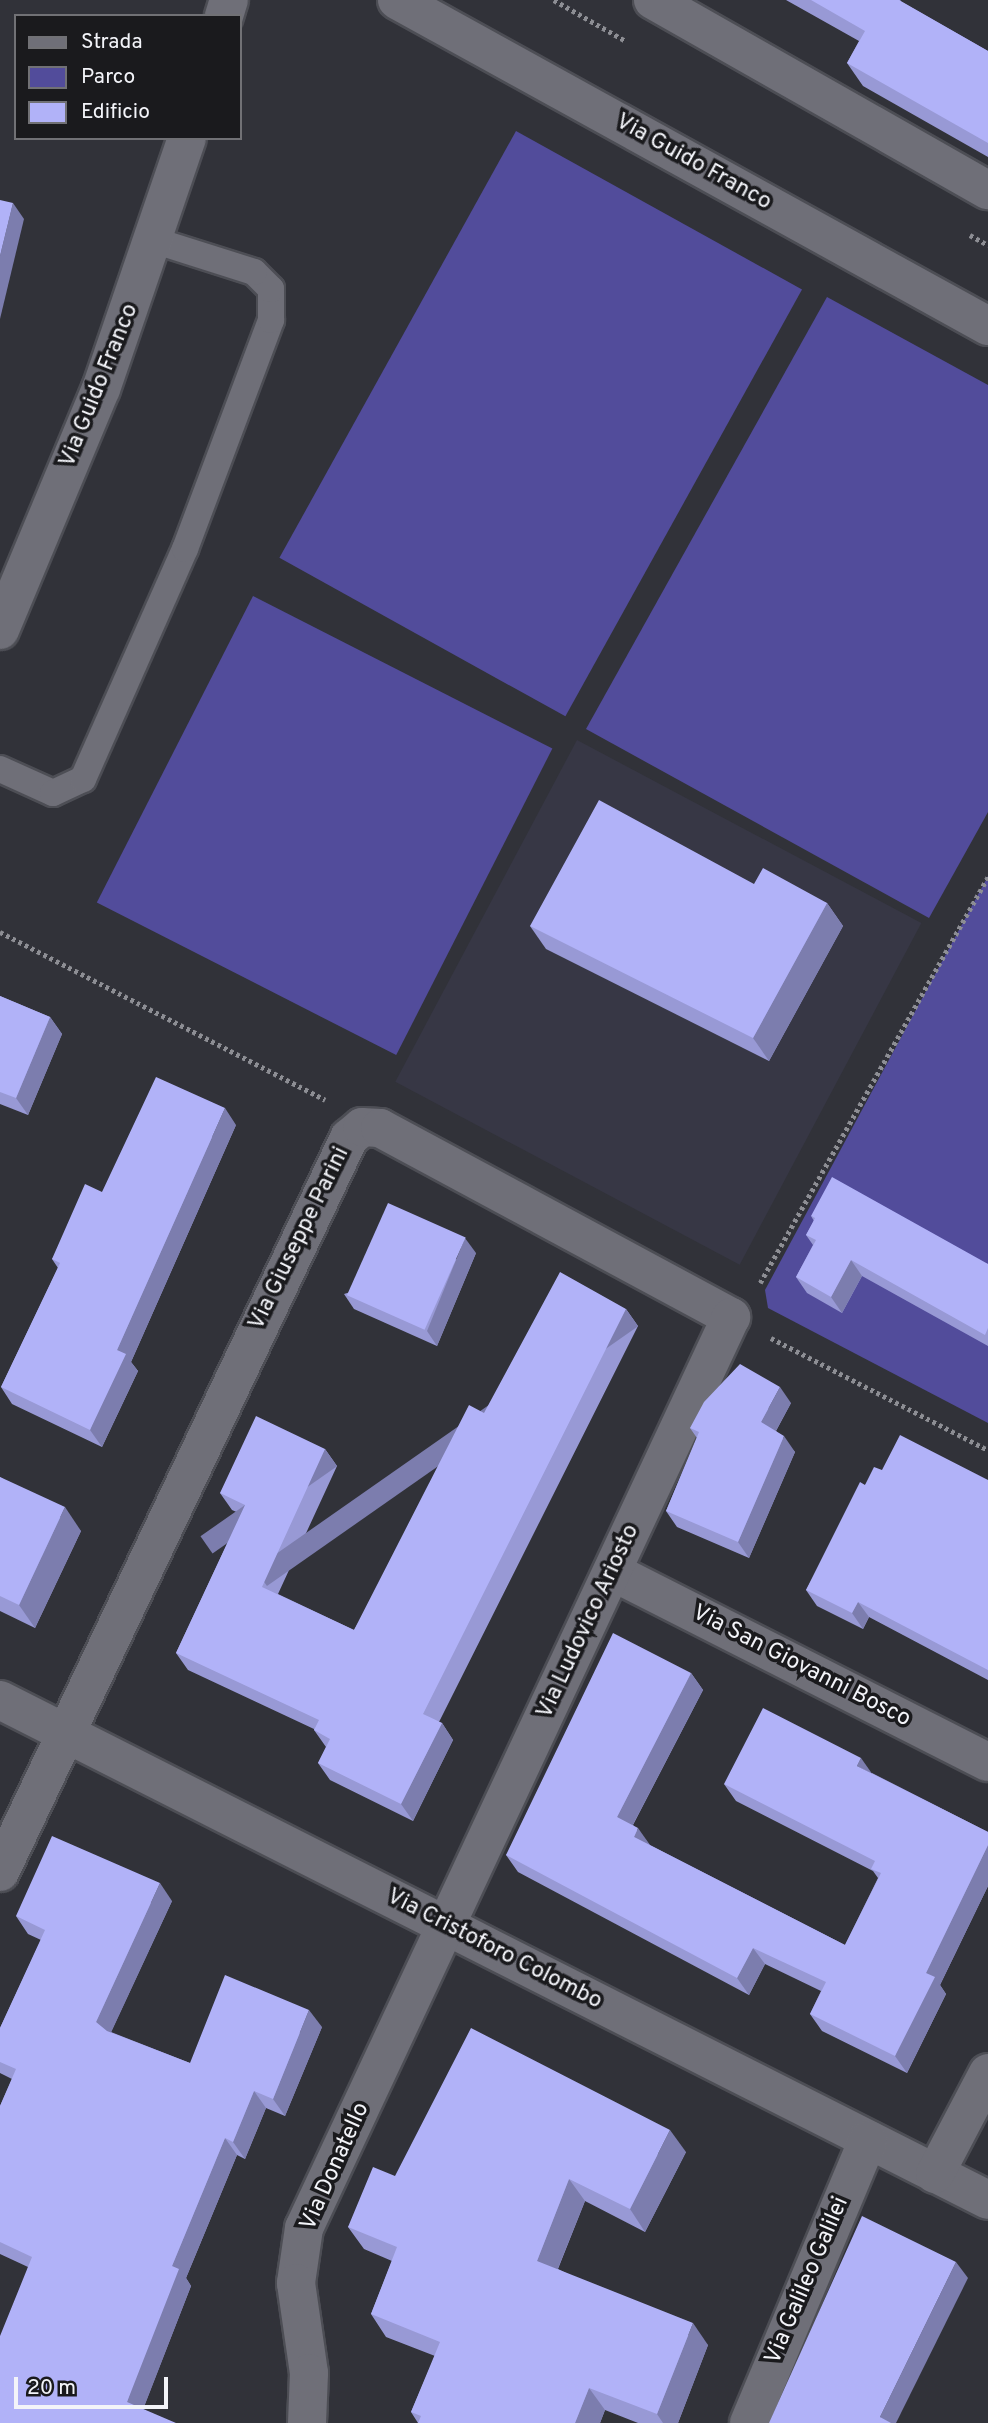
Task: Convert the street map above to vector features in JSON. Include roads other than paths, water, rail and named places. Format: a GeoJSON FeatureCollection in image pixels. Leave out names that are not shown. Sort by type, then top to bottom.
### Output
{"type":"FeatureCollection","features":[{"type":"Feature","properties":{"kind":"street","name":"Via Guido Franco"},"geometry":{"type":"LineString","coordinates":[[397,0],[988,326]]}},
{"type":"Feature","properties":{"kind":"street"},"geometry":{"type":"LineString","coordinates":[[653,0],[988,190]]}},
{"type":"Feature","properties":{"kind":"street","name":"Via Guido Franco"},"geometry":{"type":"LineString","coordinates":[[0,630],[156,241],[186,140]]}},
{"type":"Feature","properties":{"kind":"street","name":"Via Giuseppe Parini"},"geometry":{"type":"LineString","coordinates":[[0,1872],[64,1732],[349,1138],[362,1127],[380,1128],[732,1317]]}},
{"type":"Feature","properties":{"kind":"street","name":"Via Ludovico Ariosto"},"geometry":{"type":"LineString","coordinates":[[446,1926],[732,1317]]}},
{"type":"Feature","properties":{"kind":"street","name":"Via San Giovanni Bosco"},"geometry":{"type":"LineString","coordinates":[[613,1572],[988,1762]]}},
{"type":"Feature","properties":{"kind":"street","name":"Via Cristoforo Colombo"},"geometry":{"type":"LineString","coordinates":[[0,1700],[988,2200]]}},
{"type":"Feature","properties":{"kind":"street","name":"Via Donatello"},"geometry":{"type":"LineString","coordinates":[[307,2423],[309,2373],[296,2283],[304,2228],[446,1926]]}},
{"type":"Feature","properties":{"kind":"street"},"geometry":{"type":"LineString","coordinates":[[935,2174],[988,2073]]}},
{"type":"Feature","properties":{"kind":"street","name":"Via Galileo Galilei"},"geometry":{"type":"LineString","coordinates":[[749,2423],[868,2140]]}},
{"type":"Feature","properties":{"kind":"lane"},"geometry":{"type":"LineString","coordinates":[[0,769],[53,793],[83,779],[185,548],[271,320],[271,289],[254,272],[156,241]]}}]}
